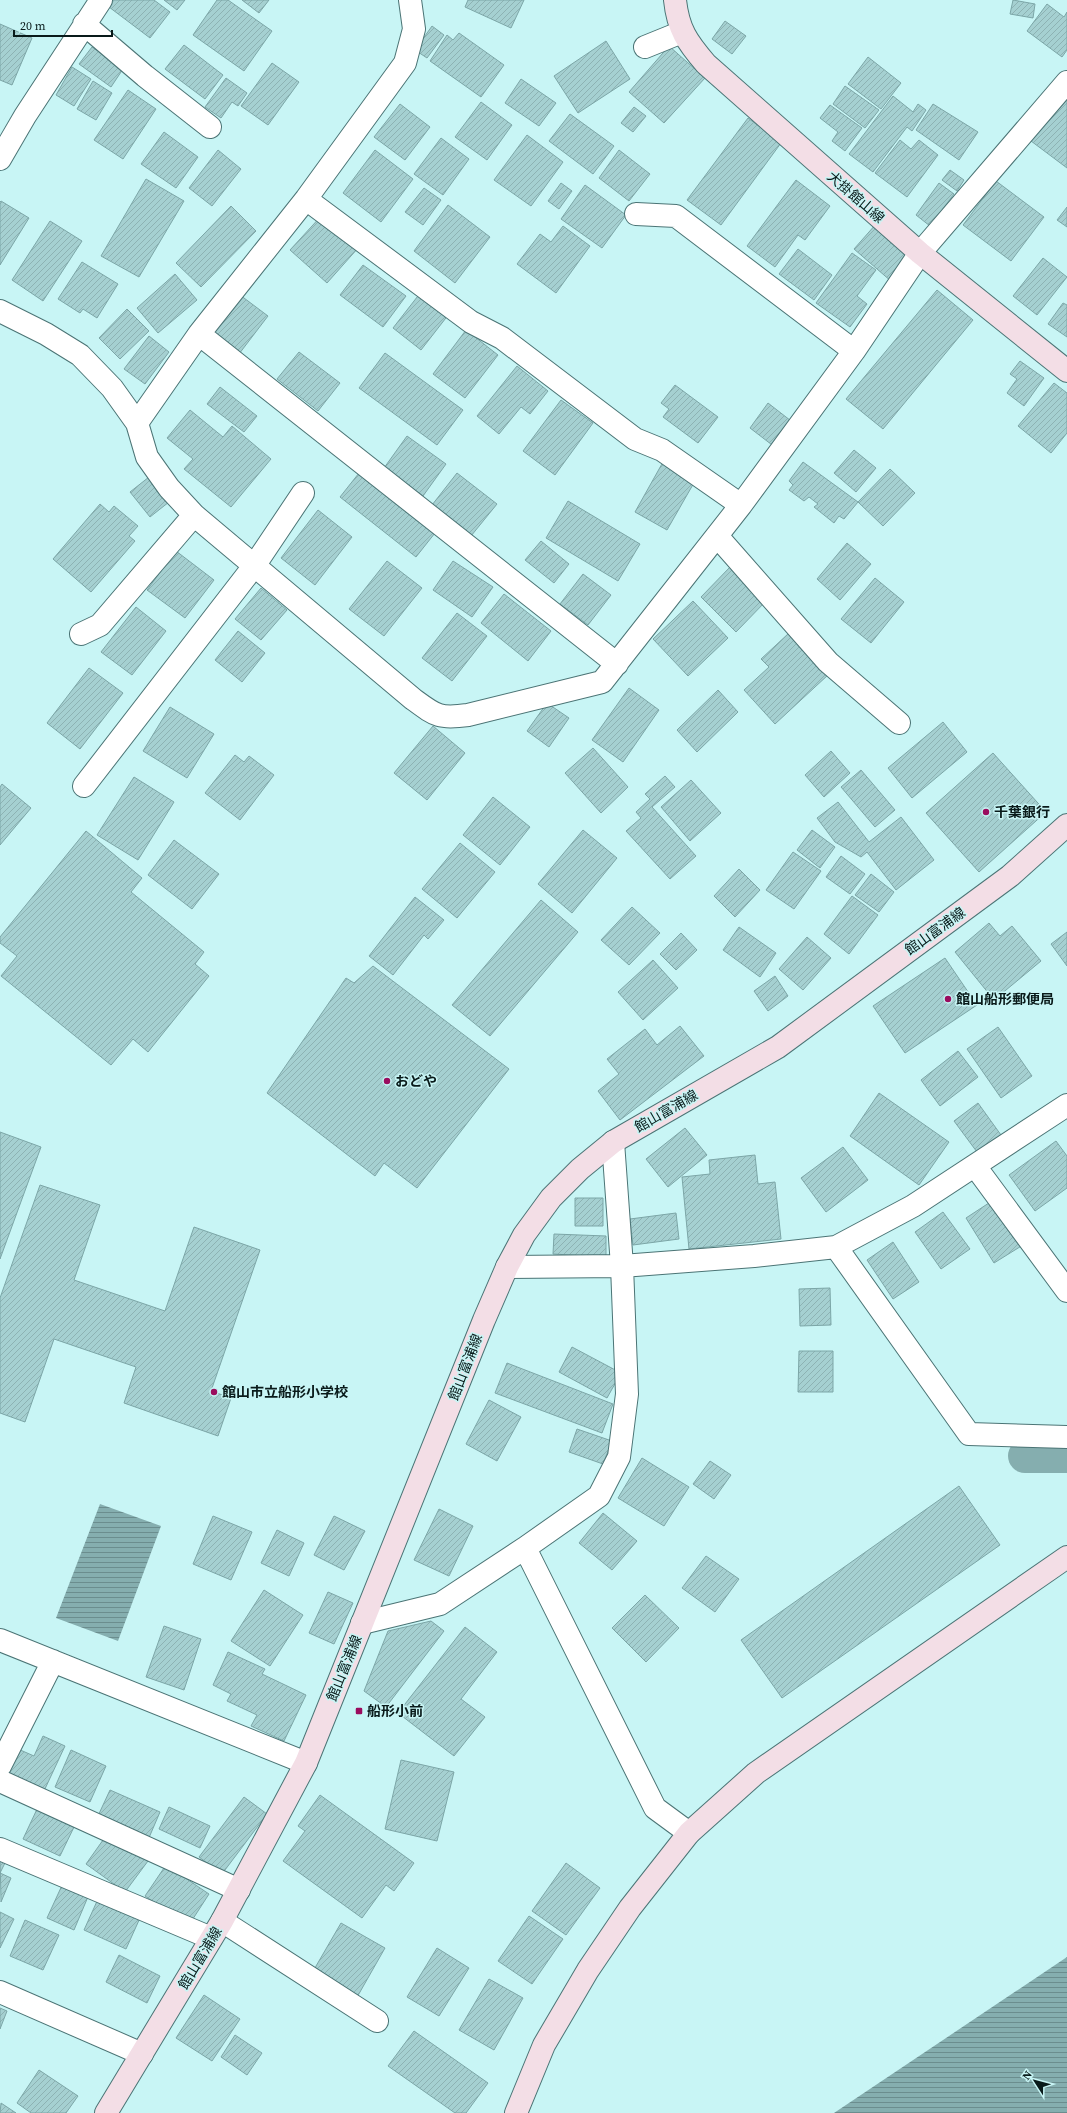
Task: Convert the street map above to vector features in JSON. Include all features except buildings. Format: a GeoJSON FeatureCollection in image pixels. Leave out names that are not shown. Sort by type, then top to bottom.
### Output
{"type":"FeatureCollection","features":[{"type":"Feature","properties":{"kind":"main road","name":"犬掛館山線"},"geometry":{"type":"LineString","coordinates":[[675,0],[682,32],[688,44],[706,64],[920,253],[1067,371]]}},
{"type":"Feature","properties":{"kind":"main road","name":"館山富浦線"},"geometry":{"type":"LineString","coordinates":[[106,2113],[217,1930],[306,1763],[507,1267],[524,1234],[551,1198],[580,1169],[613,1142],[778,1047],[1010,876],[1067,825]]}},
{"type":"Feature","properties":{"kind":"main road"},"geometry":{"type":"LineString","coordinates":[[516,2113],[544,2045],[588,1970],[630,1908],[689,1834],[756,1773],[1067,1557]]}},
{"type":"Feature","properties":{"kind":"street"},"geometry":{"type":"LineString","coordinates":[[0,159],[25,116],[101,0]]}},
{"type":"Feature","properties":{"kind":"street"},"geometry":{"type":"LineString","coordinates":[[137,423],[199,334],[306,200],[405,63],[414,29],[410,0]]}},
{"type":"Feature","properties":{"kind":"street"},"geometry":{"type":"LineString","coordinates":[[84,24],[145,76],[210,127]]}},
{"type":"Feature","properties":{"kind":"street"},"geometry":{"type":"LineString","coordinates":[[645,47],[682,32]]}},
{"type":"Feature","properties":{"kind":"street"},"geometry":{"type":"LineString","coordinates":[[0,310],[46,334],[80,355],[112,388],[137,423],[147,457],[170,488],[194,515],[413,699],[434,714],[448,718],[468,715],[602,682],[741,505],[854,351],[920,253],[1067,82]]}},
{"type":"Feature","properties":{"kind":"street"},"geometry":{"type":"LineString","coordinates":[[306,200],[471,322],[502,338],[634,440],[662,450],[741,505]]}},
{"type":"Feature","properties":{"kind":"street"},"geometry":{"type":"LineString","coordinates":[[636,214],[676,216],[854,351]]}},
{"type":"Feature","properties":{"kind":"street"},"geometry":{"type":"LineString","coordinates":[[199,334],[616,664]]}},
{"type":"Feature","properties":{"kind":"street"},"geometry":{"type":"LineString","coordinates":[[84,786],[254,566],[303,493]]}},
{"type":"Feature","properties":{"kind":"street"},"geometry":{"type":"LineString","coordinates":[[81,634],[100,625],[194,515]]}},
{"type":"Feature","properties":{"kind":"street"},"geometry":{"type":"LineString","coordinates":[[717,536],[828,662],[899,723]]}},
{"type":"Feature","properties":{"kind":"street"},"geometry":{"type":"LineString","coordinates":[[507,1267],[622,1266],[754,1256],[836,1246],[913,1206],[1067,1106]]}},
{"type":"Feature","properties":{"kind":"street"},"geometry":{"type":"LineString","coordinates":[[362,1623],[440,1604],[525,1548],[599,1496],[619,1457],[627,1394],[622,1266],[613,1142]]}},
{"type":"Feature","properties":{"kind":"street"},"geometry":{"type":"LineString","coordinates":[[975,1166],[1067,1291]]}},
{"type":"Feature","properties":{"kind":"street"},"geometry":{"type":"LineString","coordinates":[[836,1246],[969,1434],[1067,1437]]}},
{"type":"Feature","properties":{"kind":"street"},"geometry":{"type":"LineString","coordinates":[[525,1548],[655,1808],[689,1834]]}},
{"type":"Feature","properties":{"kind":"street"},"geometry":{"type":"LineString","coordinates":[[0,1640],[306,1763]]}},
{"type":"Feature","properties":{"kind":"street"},"geometry":{"type":"LineString","coordinates":[[0,1766],[53,1661]]}},
{"type":"Feature","properties":{"kind":"street"},"geometry":{"type":"LineString","coordinates":[[0,1781],[239,1890]]}},
{"type":"Feature","properties":{"kind":"street"},"geometry":{"type":"LineString","coordinates":[[0,1849],[217,1930],[377,2021]]}},
{"type":"Feature","properties":{"kind":"street"},"geometry":{"type":"LineString","coordinates":[[0,1992],[142,2054]]}},
{"type":"Feature","properties":{"kind":"water"},"geometry":{"type":"Polygon","coordinates":[[[100,1504],[161,1526],[118,1641],[56,1618],[100,1504]]]}},
{"type":"Feature","properties":{"kind":"water"},"geometry":{"type":"Polygon","coordinates":[[[1067,1957],[1067,2113],[834,2113],[1067,1957]]]}},
{"type":"Feature","properties":{"kind":"waterway"},"geometry":{"type":"LineString","coordinates":[[1025,1456],[1067,1456]]}},
{"type":"Feature","properties":{"kind":"place","name":"千葉銀行"},"geometry":{"type":"Point","coordinates":[986,812]}},
{"type":"Feature","properties":{"kind":"place","name":"館山船形郵便局"},"geometry":{"type":"Point","coordinates":[948,999]}},
{"type":"Feature","properties":{"kind":"place","name":"おどや"},"geometry":{"type":"Point","coordinates":[387,1081]}},
{"type":"Feature","properties":{"kind":"place","name":"館山市立船形小学校"},"geometry":{"type":"Point","coordinates":[214,1392]}},
{"type":"Feature","properties":{"kind":"place","name":"船形小前"},"geometry":{"type":"Point","coordinates":[359,1711]}}]}
